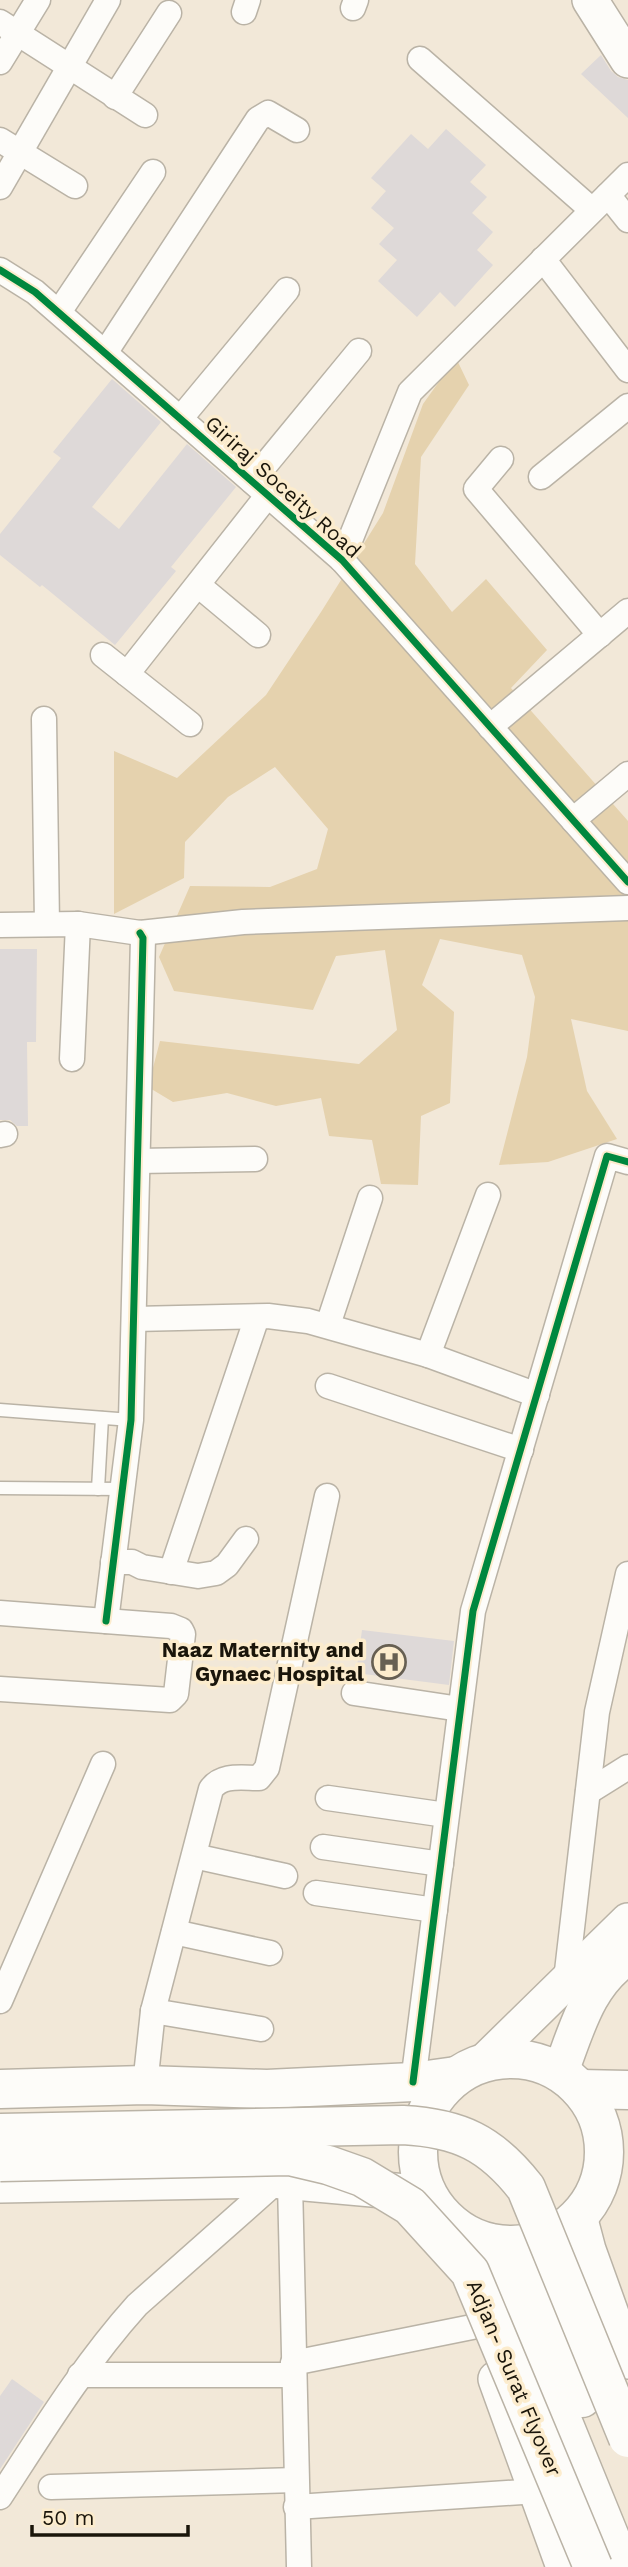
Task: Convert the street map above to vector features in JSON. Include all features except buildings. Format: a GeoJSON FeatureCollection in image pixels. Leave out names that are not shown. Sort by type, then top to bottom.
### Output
{"type":"FeatureCollection","features":[{"type":"Feature","properties":{"kind":"main road"},"geometry":{"type":"LineString","coordinates":[[0,2089],[145,2085],[267,2089],[413,2082],[509,2059],[536,2062],[570,2081],[628,2090]]}},
{"type":"Feature","properties":{"kind":"main road"},"geometry":{"type":"LineString","coordinates":[[469,2069],[436,2095],[423,2118],[417,2145],[419,2172],[436,2206],[466,2234],[505,2244],[542,2240],[562,2231],[601,2197],[604,2139],[596,2113],[570,2081]]}},
{"type":"Feature","properties":{"kind":"main road"},"geometry":{"type":"LineString","coordinates":[[0,2133],[403,2125],[450,2130],[478,2142],[509,2166],[526,2188],[628,2438]]}},
{"type":"Feature","properties":{"kind":"main road","name":"Adjan- Surat Flyover"},"geometry":{"type":"LineString","coordinates":[[0,2162],[290,2156],[362,2176],[410,2206],[470,2272],[593,2567]]}},
{"type":"Feature","properties":{"kind":"main road"},"geometry":{"type":"LineString","coordinates":[[505,2244],[537,2324],[622,2567]]}},
{"type":"Feature","properties":{"kind":"main road"},"geometry":{"type":"LineString","coordinates":[[537,2324],[628,2514]]}},
{"type":"Feature","properties":{"kind":"street"},"geometry":{"type":"LineString","coordinates":[[0,62],[9,28],[38,0]]}},
{"type":"Feature","properties":{"kind":"street"},"geometry":{"type":"LineString","coordinates":[[0,187],[10,146],[70,67],[108,0]]}},
{"type":"Feature","properties":{"kind":"street"},"geometry":{"type":"LineString","coordinates":[[590,0],[628,60]]}},
{"type":"Feature","properties":{"kind":"street"},"geometry":{"type":"LineString","coordinates":[[116,97],[169,13]]}},
{"type":"Feature","properties":{"kind":"street"},"geometry":{"type":"LineString","coordinates":[[9,28],[145,116]]}},
{"type":"Feature","properties":{"kind":"street"},"geometry":{"type":"LineString","coordinates":[[420,59],[600,203],[628,220]]}},
{"type":"Feature","properties":{"kind":"street"},"geometry":{"type":"LineString","coordinates":[[104,353],[258,118],[268,113],[273,114],[298,130]]}},
{"type":"Feature","properties":{"kind":"street"},"geometry":{"type":"LineString","coordinates":[[10,146],[75,186]]}},
{"type":"Feature","properties":{"kind":"street"},"geometry":{"type":"LineString","coordinates":[[59,313],[153,172]]}},
{"type":"Feature","properties":{"kind":"street"},"geometry":{"type":"LineString","coordinates":[[342,560],[410,392],[628,175]]}},
{"type":"Feature","properties":{"kind":"street"},"geometry":{"type":"LineString","coordinates":[[543,259],[628,370]]}},
{"type":"Feature","properties":{"kind":"street","name":"Giriraj Soceity Road"},"geometry":{"type":"LineString","coordinates":[[0,270],[35,292],[342,560],[628,882]]}},
{"type":"Feature","properties":{"kind":"street"},"geometry":{"type":"LineString","coordinates":[[180,419],[288,290]]}},
{"type":"Feature","properties":{"kind":"street"},"geometry":{"type":"LineString","coordinates":[[127,674],[198,585],[260,488],[359,351]]}},
{"type":"Feature","properties":{"kind":"street"},"geometry":{"type":"LineString","coordinates":[[541,477],[628,406]]}},
{"type":"Feature","properties":{"kind":"street"},"geometry":{"type":"LineString","coordinates":[[501,459],[476,489],[600,635]]}},
{"type":"Feature","properties":{"kind":"street"},"geometry":{"type":"LineString","coordinates":[[198,585],[258,635]]}},
{"type":"Feature","properties":{"kind":"street"},"geometry":{"type":"LineString","coordinates":[[490,727],[628,611]]}},
{"type":"Feature","properties":{"kind":"street"},"geometry":{"type":"LineString","coordinates":[[103,655],[190,724]]}},
{"type":"Feature","properties":{"kind":"street"},"geometry":{"type":"LineString","coordinates":[[44,719],[47,924]]}},
{"type":"Feature","properties":{"kind":"street"},"geometry":{"type":"LineString","coordinates":[[573,820],[628,774]]}},
{"type":"Feature","properties":{"kind":"street"},"geometry":{"type":"LineString","coordinates":[[0,925],[78,924],[140,933],[243,922],[628,908]]}},
{"type":"Feature","properties":{"kind":"street"},"geometry":{"type":"LineString","coordinates":[[72,1059],[78,924]]}},
{"type":"Feature","properties":{"kind":"street"},"geometry":{"type":"LineString","coordinates":[[106,1621],[113,1562],[110,1489],[131,1420],[143,937],[140,933]]}},
{"type":"Feature","properties":{"kind":"street"},"geometry":{"type":"LineString","coordinates":[[413,2082],[473,1611],[607,1156],[628,1162]]}},
{"type":"Feature","properties":{"kind":"street"},"geometry":{"type":"LineString","coordinates":[[138,1161],[255,1159]]}},
{"type":"Feature","properties":{"kind":"street"},"geometry":{"type":"LineString","coordinates":[[428,1355],[488,1195]]}},
{"type":"Feature","properties":{"kind":"street"},"geometry":{"type":"LineString","coordinates":[[327,1325],[370,1198]]}},
{"type":"Feature","properties":{"kind":"street"},"geometry":{"type":"LineString","coordinates":[[134,1319],[257,1317],[295,1319],[327,1325],[428,1355],[537,1395]]}},
{"type":"Feature","properties":{"kind":"street"},"geometry":{"type":"LineString","coordinates":[[171,1572],[257,1317]]}},
{"type":"Feature","properties":{"kind":"street"},"geometry":{"type":"LineString","coordinates":[[328,1386],[521,1450]]}},
{"type":"Feature","properties":{"kind":"street"},"geometry":{"type":"LineString","coordinates":[[145,2085],[153,2011],[211,1789],[223,1778],[259,1779],[267,1768],[327,1496]]}},
{"type":"Feature","properties":{"kind":"street"},"geometry":{"type":"LineString","coordinates":[[113,1562],[132,1562],[142,1567],[198,1576],[216,1573],[227,1565],[246,1539]]}},
{"type":"Feature","properties":{"kind":"street"},"geometry":{"type":"LineString","coordinates":[[566,1980],[597,1712],[628,1574]]}},
{"type":"Feature","properties":{"kind":"street"},"geometry":{"type":"LineString","coordinates":[[0,1613],[171,1626],[181,1630],[183,1634],[176,1694],[173,1699],[0,1689]]}},
{"type":"Feature","properties":{"kind":"street"},"geometry":{"type":"LineString","coordinates":[[354,1693],[460,1709]]}},
{"type":"Feature","properties":{"kind":"street"},"geometry":{"type":"LineString","coordinates":[[0,2001],[103,1765]]}},
{"type":"Feature","properties":{"kind":"street"},"geometry":{"type":"LineString","coordinates":[[588,1792],[628,1767]]}},
{"type":"Feature","properties":{"kind":"street"},"geometry":{"type":"LineString","coordinates":[[328,1798],[446,1815]]}},
{"type":"Feature","properties":{"kind":"street"},"geometry":{"type":"LineString","coordinates":[[323,1847],[440,1864]]}},
{"type":"Feature","properties":{"kind":"street"},"geometry":{"type":"LineString","coordinates":[[194,1856],[285,1876]]}},
{"type":"Feature","properties":{"kind":"street"},"geometry":{"type":"LineString","coordinates":[[316,1893],[435,1910]]}},
{"type":"Feature","properties":{"kind":"street"},"geometry":{"type":"LineString","coordinates":[[469,2069],[628,1921]]}},
{"type":"Feature","properties":{"kind":"street"},"geometry":{"type":"LineString","coordinates":[[174,1932],[270,1953]]}},
{"type":"Feature","properties":{"kind":"street"},"geometry":{"type":"LineString","coordinates":[[570,2081],[592,1995],[602,1978],[628,1957]]}},
{"type":"Feature","properties":{"kind":"street"},"geometry":{"type":"LineString","coordinates":[[153,2011],[261,2029]]}},
{"type":"Feature","properties":{"kind":"street"},"geometry":{"type":"LineString","coordinates":[[284,2182],[299,2567]]}},
{"type":"Feature","properties":{"kind":"street"},"geometry":{"type":"LineString","coordinates":[[0,2497],[80,2375],[136,2305],[284,2182]]}},
{"type":"Feature","properties":{"kind":"street"},"geometry":{"type":"LineString","coordinates":[[0,2186],[284,2182],[436,2206],[564,2567]]}},
{"type":"Feature","properties":{"kind":"street"},"geometry":{"type":"LineString","coordinates":[[601,2197],[588,2250],[628,2361]]}},
{"type":"Feature","properties":{"kind":"street"},"geometry":{"type":"LineString","coordinates":[[80,2375],[293,2369],[477,2326]]}},
{"type":"Feature","properties":{"kind":"street"},"geometry":{"type":"LineString","coordinates":[[51,2487],[296,2480]]}},
{"type":"Feature","properties":{"kind":"street"},"geometry":{"type":"LineString","coordinates":[[296,2507],[537,2491]]}},
{"type":"Feature","properties":{"kind":"lane"},"geometry":{"type":"LineString","coordinates":[[0,1410],[131,1420]]}},
{"type":"Feature","properties":{"kind":"lane"},"geometry":{"type":"LineString","coordinates":[[0,1488],[110,1489],[102,1418]]}},
{"type":"Feature","properties":{"kind":"shaded area"},"geometry":{"type":"Polygon","coordinates":[[[456,358],[469,385],[421,457],[415,564],[452,612],[486,579],[547,650],[511,688],[628,821],[628,1031],[571,1019],[587,1091],[617,1139],[548,1162],[499,1165],[527,1057],[535,997],[522,955],[440,939],[422,985],[454,1012],[450,1103],[421,1116],[418,1185],[381,1184],[372,1140],[329,1136],[321,1098],[276,1106],[227,1093],[173,1102],[148,1087],[160,1041],[359,1064],[397,1030],[385,950],[336,956],[313,1010],[174,991],[159,957],[190,886],[270,887],[317,869],[328,829],[275,767],[228,797],[185,842],[184,878],[114,914],[114,751],[177,778],[266,695],[383,513],[423,404],[456,358]]]}},
{"type":"Feature","properties":{"kind":"cycle path"},"geometry":{"type":"LineString","coordinates":[[0,270],[35,292],[342,560],[628,882]]}},
{"type":"Feature","properties":{"kind":"cycle path"},"geometry":{"type":"LineString","coordinates":[[106,1621],[131,1420],[143,938],[140,933]]}},
{"type":"Feature","properties":{"kind":"cycle path"},"geometry":{"type":"LineString","coordinates":[[413,2082],[473,1611],[607,1156],[628,1162]]}},
{"type":"Feature","properties":{"kind":"place","name":"Naaz Maternity and Gynaec Hospital"},"geometry":{"type":"Point","coordinates":[389,1662]}}]}
